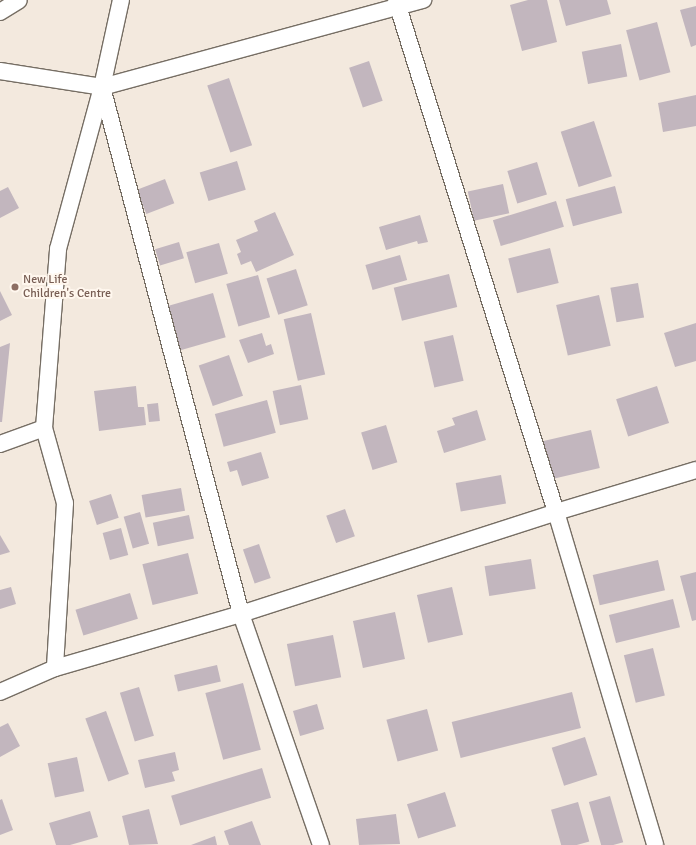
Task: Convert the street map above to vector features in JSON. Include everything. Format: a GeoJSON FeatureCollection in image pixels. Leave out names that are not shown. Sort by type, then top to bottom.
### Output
{"type":"FeatureCollection","features":[{"type":"Feature","properties":{"kind":"street"},"geometry":{"type":"LineString","coordinates":[[0,12],[19,0]]}},
{"type":"Feature","properties":{"kind":"street"},"geometry":{"type":"LineString","coordinates":[[55,668],[65,503],[44,428],[58,249],[102,87],[121,0]]}},
{"type":"Feature","properties":{"kind":"street"},"geometry":{"type":"LineString","coordinates":[[0,71],[102,87],[397,4],[423,0]]}},
{"type":"Feature","properties":{"kind":"street"},"geometry":{"type":"LineString","coordinates":[[397,4],[556,512],[655,845]]}},
{"type":"Feature","properties":{"kind":"street"},"geometry":{"type":"LineString","coordinates":[[102,87],[241,614],[321,845]]}},
{"type":"Feature","properties":{"kind":"street"},"geometry":{"type":"LineString","coordinates":[[0,444],[44,428]]}},
{"type":"Feature","properties":{"kind":"street"},"geometry":{"type":"LineString","coordinates":[[0,692],[55,668],[241,614],[556,512],[696,470]]}},
{"type":"Feature","properties":{"kind":"building"},"geometry":{"type":"Polygon","coordinates":[[[528,0],[547,0],[557,42],[522,51],[510,5],[528,0]]]}},
{"type":"Feature","properties":{"kind":"building"},"geometry":{"type":"Polygon","coordinates":[[[559,0],[607,0],[611,14],[566,26],[559,0]]]}},
{"type":"Feature","properties":{"kind":"building"},"geometry":{"type":"Polygon","coordinates":[[[696,6],[696,45],[691,47],[680,10],[696,6]]]}},
{"type":"Feature","properties":{"kind":"building"},"geometry":{"type":"Polygon","coordinates":[[[657,22],[670,72],[640,81],[626,30],[657,22]]]}},
{"type":"Feature","properties":{"kind":"building"},"geometry":{"type":"Polygon","coordinates":[[[621,44],[627,76],[588,84],[582,52],[621,44]]]}},
{"type":"Feature","properties":{"kind":"building"},"geometry":{"type":"Polygon","coordinates":[[[369,61],[383,101],[363,108],[349,68],[369,61]]]}},
{"type":"Feature","properties":{"kind":"building"},"geometry":{"type":"Polygon","coordinates":[[[229,78],[252,145],[230,153],[207,85],[229,78]]]}},
{"type":"Feature","properties":{"kind":"building"},"geometry":{"type":"Polygon","coordinates":[[[696,95],[696,126],[663,132],[658,103],[696,95]]]}},
{"type":"Feature","properties":{"kind":"building"},"geometry":{"type":"Polygon","coordinates":[[[594,121],[612,176],[579,187],[561,132],[594,121]]]}},
{"type":"Feature","properties":{"kind":"building"},"geometry":{"type":"Polygon","coordinates":[[[237,161],[246,190],[208,201],[200,172],[237,161]]]}},
{"type":"Feature","properties":{"kind":"building"},"geometry":{"type":"Polygon","coordinates":[[[537,162],[547,195],[517,204],[507,171],[537,162]]]}},
{"type":"Feature","properties":{"kind":"building"},"geometry":{"type":"Polygon","coordinates":[[[165,179],[174,203],[146,214],[137,190],[165,179]]]}},
{"type":"Feature","properties":{"kind":"building"},"geometry":{"type":"Polygon","coordinates":[[[503,184],[509,213],[474,221],[468,191],[503,184]]]}},
{"type":"Feature","properties":{"kind":"building"},"geometry":{"type":"Polygon","coordinates":[[[615,186],[622,213],[573,226],[566,199],[615,186]]]}},
{"type":"Feature","properties":{"kind":"building"},"geometry":{"type":"Polygon","coordinates":[[[8,187],[19,208],[0,218],[0,191],[8,187]]]}},
{"type":"Feature","properties":{"kind":"building"},"geometry":{"type":"Polygon","coordinates":[[[556,201],[564,227],[501,246],[493,220],[556,201]]]}},
{"type":"Feature","properties":{"kind":"building"},"geometry":{"type":"Polygon","coordinates":[[[275,212],[294,255],[256,272],[251,261],[241,265],[237,254],[241,252],[236,240],[258,231],[254,221],[275,212]]]}},
{"type":"Feature","properties":{"kind":"building"},"geometry":{"type":"Polygon","coordinates":[[[420,215],[428,242],[418,244],[417,241],[386,250],[379,227],[420,215]]]}},
{"type":"Feature","properties":{"kind":"building"},"geometry":{"type":"Polygon","coordinates":[[[179,242],[184,258],[160,266],[155,249],[179,242]]]}},
{"type":"Feature","properties":{"kind":"building"},"geometry":{"type":"Polygon","coordinates":[[[219,243],[228,274],[195,283],[186,252],[219,243]]]}},
{"type":"Feature","properties":{"kind":"building"},"geometry":{"type":"Polygon","coordinates":[[[550,248],[559,283],[517,293],[508,258],[550,248]]]}},
{"type":"Feature","properties":{"kind":"building"},"geometry":{"type":"Polygon","coordinates":[[[400,255],[407,280],[373,290],[365,265],[400,255]]]}},
{"type":"Feature","properties":{"kind":"building"},"geometry":{"type":"Polygon","coordinates":[[[296,269],[308,305],[278,315],[267,279],[296,269]]]}},
{"type":"Feature","properties":{"kind":"building"},"geometry":{"type":"Polygon","coordinates":[[[449,274],[457,307],[402,321],[394,288],[449,274]]]}},
{"type":"Feature","properties":{"kind":"building"},"geometry":{"type":"Polygon","coordinates":[[[258,275],[270,317],[238,326],[226,284],[258,275]]]}},
{"type":"Feature","properties":{"kind":"building"},"geometry":{"type":"Polygon","coordinates":[[[638,283],[644,317],[617,322],[610,288],[638,283]]]}},
{"type":"Feature","properties":{"kind":"building"},"geometry":{"type":"Polygon","coordinates":[[[0,291],[12,315],[0,321],[0,291]]]}},
{"type":"Feature","properties":{"kind":"building"},"geometry":{"type":"Polygon","coordinates":[[[213,293],[226,337],[181,350],[168,306],[213,293]]]}},
{"type":"Feature","properties":{"kind":"building"},"geometry":{"type":"Polygon","coordinates":[[[599,295],[611,346],[568,356],[556,305],[599,295]]]}},
{"type":"Feature","properties":{"kind":"building"},"geometry":{"type":"Polygon","coordinates":[[[311,313],[325,374],[298,381],[284,319],[311,313]]]}},
{"type":"Feature","properties":{"kind":"building"},"geometry":{"type":"Polygon","coordinates":[[[696,323],[696,361],[675,367],[664,333],[696,323]]]}},
{"type":"Feature","properties":{"kind":"building"},"geometry":{"type":"Polygon","coordinates":[[[262,333],[266,346],[271,344],[274,354],[248,363],[239,340],[262,333]]]}},
{"type":"Feature","properties":{"kind":"building"},"geometry":{"type":"Polygon","coordinates":[[[453,335],[464,381],[434,388],[424,342],[453,335]]]}},
{"type":"Feature","properties":{"kind":"building"},"geometry":{"type":"Polygon","coordinates":[[[10,343],[2,422],[0,422],[0,347],[10,343]]]}},
{"type":"Feature","properties":{"kind":"building"},"geometry":{"type":"Polygon","coordinates":[[[229,355],[243,396],[213,406],[199,365],[229,355]]]}},
{"type":"Feature","properties":{"kind":"building"},"geometry":{"type":"Polygon","coordinates":[[[301,385],[308,419],[280,425],[273,391],[301,385]]]}},
{"type":"Feature","properties":{"kind":"building"},"geometry":{"type":"Polygon","coordinates":[[[136,386],[138,407],[144,407],[146,425],[99,431],[94,391],[136,386]]]}},
{"type":"Feature","properties":{"kind":"building"},"geometry":{"type":"Polygon","coordinates":[[[657,386],[669,423],[628,436],[616,399],[657,386]]]}},
{"type":"Feature","properties":{"kind":"building"},"geometry":{"type":"Polygon","coordinates":[[[267,400],[276,433],[224,447],[215,414],[267,400]]]}},
{"type":"Feature","properties":{"kind":"building"},"geometry":{"type":"Polygon","coordinates":[[[158,403],[160,421],[149,422],[147,404],[158,403]]]}},
{"type":"Feature","properties":{"kind":"building"},"geometry":{"type":"Polygon","coordinates":[[[477,410],[486,440],[444,453],[437,431],[455,425],[452,418],[477,410]]]}},
{"type":"Feature","properties":{"kind":"building"},"geometry":{"type":"Polygon","coordinates":[[[386,425],[397,462],[373,470],[361,433],[386,425]]]}},
{"type":"Feature","properties":{"kind":"building"},"geometry":{"type":"Polygon","coordinates":[[[591,430],[600,468],[549,480],[540,442],[591,430]]]}},
{"type":"Feature","properties":{"kind":"building"},"geometry":{"type":"Polygon","coordinates":[[[261,452],[269,478],[242,486],[237,470],[230,472],[227,462],[261,452]]]}},
{"type":"Feature","properties":{"kind":"building"},"geometry":{"type":"Polygon","coordinates":[[[501,475],[506,504],[461,512],[456,483],[501,475]]]}},
{"type":"Feature","properties":{"kind":"building"},"geometry":{"type":"Polygon","coordinates":[[[181,488],[185,511],[146,518],[142,495],[181,488]]]}},
{"type":"Feature","properties":{"kind":"building"},"geometry":{"type":"Polygon","coordinates":[[[111,494],[119,518],[97,525],[89,501],[111,494]]]}},
{"type":"Feature","properties":{"kind":"building"},"geometry":{"type":"Polygon","coordinates":[[[345,509],[355,536],[336,543],[326,516],[345,509]]]}},
{"type":"Feature","properties":{"kind":"building"},"geometry":{"type":"Polygon","coordinates":[[[140,512],[149,544],[133,548],[124,517],[140,512]]]}},
{"type":"Feature","properties":{"kind":"building"},"geometry":{"type":"Polygon","coordinates":[[[189,515],[194,538],[158,546],[153,523],[189,515]]]}},
{"type":"Feature","properties":{"kind":"building"},"geometry":{"type":"Polygon","coordinates":[[[121,528],[128,555],[110,560],[103,533],[121,528]]]}},
{"type":"Feature","properties":{"kind":"building"},"geometry":{"type":"Polygon","coordinates":[[[0,535],[10,552],[0,555],[0,535]]]}},
{"type":"Feature","properties":{"kind":"building"},"geometry":{"type":"Polygon","coordinates":[[[259,544],[271,578],[255,584],[243,550],[259,544]]]}},
{"type":"Feature","properties":{"kind":"building"},"geometry":{"type":"Polygon","coordinates":[[[188,553],[198,594],[153,605],[142,564],[188,553]]]}},
{"type":"Feature","properties":{"kind":"building"},"geometry":{"type":"Polygon","coordinates":[[[531,559],[536,589],[489,596],[485,566],[531,559]]]}},
{"type":"Feature","properties":{"kind":"building"},"geometry":{"type":"Polygon","coordinates":[[[658,560],[665,590],[600,605],[593,575],[658,560]]]}},
{"type":"Feature","properties":{"kind":"building"},"geometry":{"type":"Polygon","coordinates":[[[696,572],[696,620],[692,621],[680,576],[696,572]]]}},
{"type":"Feature","properties":{"kind":"building"},"geometry":{"type":"Polygon","coordinates":[[[11,587],[16,604],[0,609],[0,590],[11,587]]]}},
{"type":"Feature","properties":{"kind":"building"},"geometry":{"type":"Polygon","coordinates":[[[452,587],[463,635],[428,643],[417,595],[452,587]]]}},
{"type":"Feature","properties":{"kind":"building"},"geometry":{"type":"Polygon","coordinates":[[[130,593],[138,619],[83,635],[75,610],[130,593]]]}},
{"type":"Feature","properties":{"kind":"building"},"geometry":{"type":"Polygon","coordinates":[[[673,599],[680,627],[616,643],[609,615],[673,599]]]}},
{"type":"Feature","properties":{"kind":"building"},"geometry":{"type":"Polygon","coordinates":[[[395,612],[405,659],[363,668],[353,621],[395,612]]]}},
{"type":"Feature","properties":{"kind":"building"},"geometry":{"type":"Polygon","coordinates":[[[333,635],[341,677],[295,686],[287,644],[333,635]]]}},
{"type":"Feature","properties":{"kind":"building"},"geometry":{"type":"Polygon","coordinates":[[[653,648],[665,696],[636,703],[624,655],[653,648]]]}},
{"type":"Feature","properties":{"kind":"building"},"geometry":{"type":"Polygon","coordinates":[[[217,665],[221,682],[178,691],[174,675],[217,665]]]}},
{"type":"Feature","properties":{"kind":"building"},"geometry":{"type":"Polygon","coordinates":[[[243,683],[261,750],[223,760],[205,693],[243,683]]]}},
{"type":"Feature","properties":{"kind":"building"},"geometry":{"type":"Polygon","coordinates":[[[139,687],[154,736],[135,742],[120,693],[139,687]]]}},
{"type":"Feature","properties":{"kind":"building"},"geometry":{"type":"Polygon","coordinates":[[[572,692],[581,728],[461,758],[452,722],[572,692]]]}},
{"type":"Feature","properties":{"kind":"building"},"geometry":{"type":"Polygon","coordinates":[[[317,704],[324,729],[300,736],[293,711],[317,704]]]}},
{"type":"Feature","properties":{"kind":"building"},"geometry":{"type":"Polygon","coordinates":[[[427,709],[438,751],[398,761],[386,720],[427,709]]]}},
{"type":"Feature","properties":{"kind":"building"},"geometry":{"type":"Polygon","coordinates":[[[106,711],[129,774],[108,781],[85,719],[106,711]]]}},
{"type":"Feature","properties":{"kind":"building"},"geometry":{"type":"Polygon","coordinates":[[[8,723],[20,746],[0,757],[0,727],[8,723]]]}},
{"type":"Feature","properties":{"kind":"building"},"geometry":{"type":"Polygon","coordinates":[[[585,737],[597,775],[564,786],[552,748],[585,737]]]}},
{"type":"Feature","properties":{"kind":"building"},"geometry":{"type":"Polygon","coordinates":[[[175,752],[179,770],[172,772],[175,781],[145,788],[138,760],[175,752]]]}},
{"type":"Feature","properties":{"kind":"building"},"geometry":{"type":"Polygon","coordinates":[[[77,757],[84,791],[55,797],[48,763],[77,757]]]}},
{"type":"Feature","properties":{"kind":"building"},"geometry":{"type":"Polygon","coordinates":[[[262,768],[271,798],[180,825],[171,796],[262,768]]]}},
{"type":"Feature","properties":{"kind":"building"},"geometry":{"type":"Polygon","coordinates":[[[445,792],[456,826],[418,839],[407,804],[445,792]]]}},
{"type":"Feature","properties":{"kind":"building"},"geometry":{"type":"Polygon","coordinates":[[[610,796],[623,842],[613,845],[601,845],[589,802],[610,796]]]}},
{"type":"Feature","properties":{"kind":"building"},"geometry":{"type":"Polygon","coordinates":[[[2,799],[13,830],[0,835],[0,800],[2,799]]]}},
{"type":"Feature","properties":{"kind":"building"},"geometry":{"type":"Polygon","coordinates":[[[578,802],[589,841],[577,845],[561,845],[551,810],[578,802]]]}},
{"type":"Feature","properties":{"kind":"building"},"geometry":{"type":"Polygon","coordinates":[[[149,809],[158,844],[129,845],[122,816],[149,809]]]}},
{"type":"Feature","properties":{"kind":"building"},"geometry":{"type":"Polygon","coordinates":[[[90,811],[98,837],[70,845],[56,845],[49,823],[90,811]]]}},
{"type":"Feature","properties":{"kind":"building"},"geometry":{"type":"Polygon","coordinates":[[[396,814],[400,844],[359,845],[356,819],[396,814]]]}},
{"type":"Feature","properties":{"kind":"building"},"geometry":{"type":"Polygon","coordinates":[[[252,821],[261,845],[229,845],[224,831],[252,821]]]}},
{"type":"Feature","properties":{"kind":"building"},"geometry":{"type":"Polygon","coordinates":[[[215,836],[217,845],[191,845],[215,836]]]}},
{"type":"Feature","properties":{"kind":"place","name":"New Life Children's Centre"},"geometry":{"type":"Point","coordinates":[15,287]}}]}
